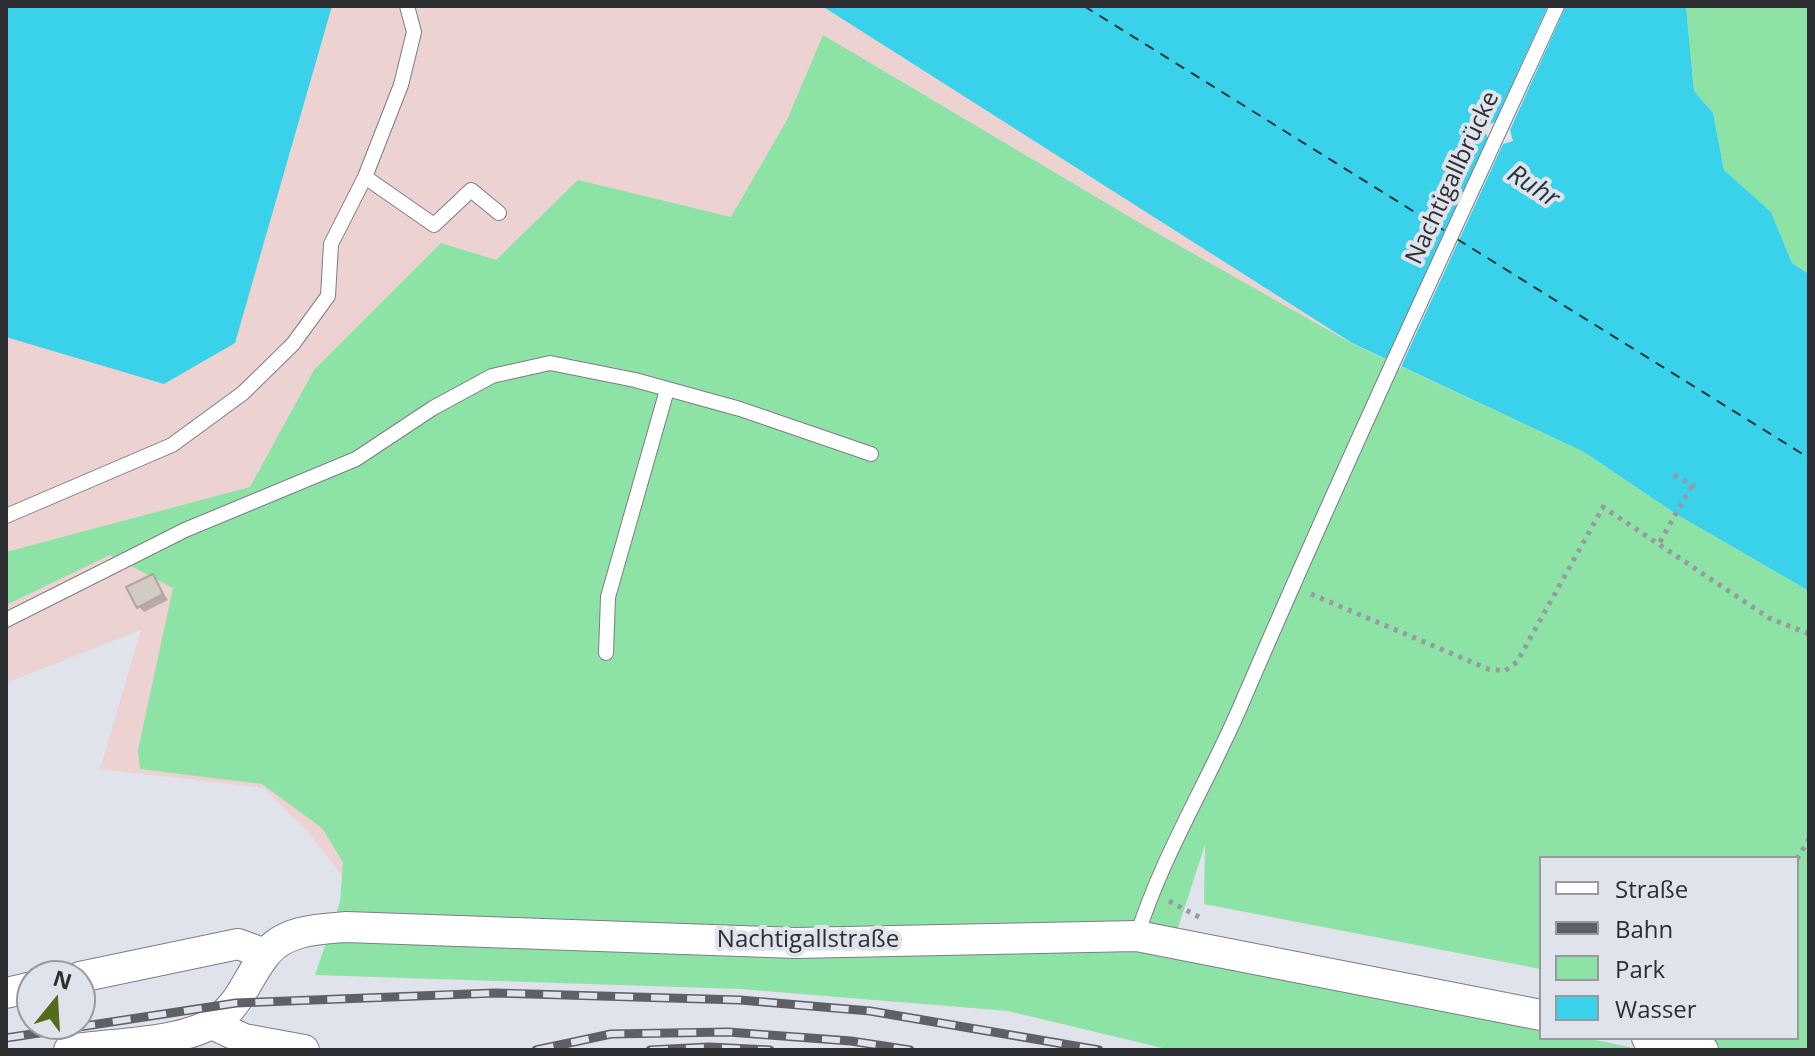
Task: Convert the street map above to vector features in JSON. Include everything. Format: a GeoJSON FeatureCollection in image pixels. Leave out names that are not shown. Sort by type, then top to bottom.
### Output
{"type":"FeatureCollection","features":[{"type":"Feature","properties":{"kind":"street","name":"Nachtigallstraße"},"geometry":{"type":"LineString","coordinates":[[265,954],[275,944],[309,929],[346,927],[796,943],[1137,936],[1539,1015]]}},
{"type":"Feature","properties":{"kind":"street"},"geometry":{"type":"LineString","coordinates":[[69,1050],[190,1032],[212,1024],[236,1003],[265,954],[238,944],[96,974]]}},
{"type":"Feature","properties":{"kind":"street"},"geometry":{"type":"LineString","coordinates":[[212,1024],[244,1039],[304,1050]]}},
{"type":"Feature","properties":{"kind":"street"},"geometry":{"type":"LineString","coordinates":[[1656,1040],[1703,1050]]}},
{"type":"Feature","properties":{"kind":"lane","name":"Nachtigallbrücke"},"geometry":{"type":"LineString","coordinates":[[1137,936],[1148,900],[1219,757],[1390,369],[1557,6]]}},
{"type":"Feature","properties":{"kind":"lane"},"geometry":{"type":"LineString","coordinates":[[6,516],[172,445],[243,393],[293,344],[328,296],[331,244],[365,177],[401,85],[414,32],[412,8]]}},
{"type":"Feature","properties":{"kind":"lane"},"geometry":{"type":"LineString","coordinates":[[365,177],[434,225],[471,190],[499,213]]}},
{"type":"Feature","properties":{"kind":"lane"},"geometry":{"type":"LineString","coordinates":[[6,620],[185,530],[356,459],[433,408],[492,376],[550,363],[740,409],[871,454]]}},
{"type":"Feature","properties":{"kind":"lane"},"geometry":{"type":"LineString","coordinates":[[606,653],[608,597],[667,390]]}},
{"type":"Feature","properties":{"kind":"path"},"geometry":{"type":"LineString","coordinates":[[1674,475],[1699,489]]}},
{"type":"Feature","properties":{"kind":"path"},"geometry":{"type":"LineString","coordinates":[[1660,542],[1692,485]]}},
{"type":"Feature","properties":{"kind":"path"},"geometry":{"type":"LineString","coordinates":[[1329,601],[1488,669],[1505,671],[1517,662],[1603,507],[1660,542],[1769,618],[1809,634]]}},
{"type":"Feature","properties":{"kind":"shaded area"},"geometry":{"type":"Polygon","coordinates":[[[6,6],[822,6],[1352,343],[350,885],[305,829],[264,788],[100,769],[141,630],[6,683],[6,6]]]}},
{"type":"Feature","properties":{"kind":"green space"},"geometry":{"type":"Polygon","coordinates":[[[1686,6],[1809,6],[1809,274],[1792,263],[1771,212],[1724,170],[1713,113],[1694,91],[1686,6]]]}},
{"type":"Feature","properties":{"kind":"green space"},"geometry":{"type":"Polygon","coordinates":[[[823,35],[1155,232],[1351,343],[1584,452],[1676,514],[1809,591],[1809,1050],[1703,1050],[1700,1040],[1799,1040],[1799,856],[1539,856],[1539,969],[1204,904],[1205,845],[1170,952],[1539,1029],[1539,1040],[1596,1040],[1643,1050],[1171,1050],[1008,1011],[741,989],[315,975],[340,902],[343,862],[322,828],[262,784],[140,769],[138,750],[173,588],[110,555],[6,605],[6,552],[250,487],[314,370],[441,243],[496,260],[578,180],[731,217],[787,120],[823,35]]]}},
{"type":"Feature","properties":{"kind":"water"},"geometry":{"type":"Polygon","coordinates":[[[6,6],[332,6],[235,343],[164,384],[6,337],[6,6]]]}},
{"type":"Feature","properties":{"kind":"water","name":"Ruhr"},"geometry":{"type":"Polygon","coordinates":[[[822,6],[1686,6],[1694,91],[1713,113],[1724,170],[1771,212],[1792,263],[1809,274],[1809,591],[1676,514],[1584,452],[1352,343],[822,6]]]}},
{"type":"Feature","properties":{"kind":"pier"},"geometry":{"type":"Polygon","coordinates":[[[1548,6],[1566,6],[1510,130],[1513,141],[1503,144],[1400,369],[1385,363],[1488,138],[1483,127],[1495,122],[1548,6]]]}},
{"type":"Feature","properties":{"kind":"building"},"geometry":{"type":"Polygon","coordinates":[[[153,574],[163,594],[137,608],[126,587],[153,574]]]}},
{"type":"Feature","properties":{"kind":"ferry route"},"geometry":{"type":"LineString","coordinates":[[1084,6],[1445,231]]}},
{"type":"Feature","properties":{"kind":"ferry route"},"geometry":{"type":"LineString","coordinates":[[1457,239],[1809,458]]}},
{"type":"Feature","properties":{"kind":"railway"},"geometry":{"type":"LineString","coordinates":[[6,1038],[236,1003],[495,993],[740,1000],[870,1011],[1099,1050]]}},
{"type":"Feature","properties":{"kind":"railway"},"geometry":{"type":"LineString","coordinates":[[536,1050],[611,1034],[728,1032],[851,1041],[910,1050]]}},
{"type":"Feature","properties":{"kind":"railway"},"geometry":{"type":"LineString","coordinates":[[650,1050],[709,1047],[770,1050]]}}]}
